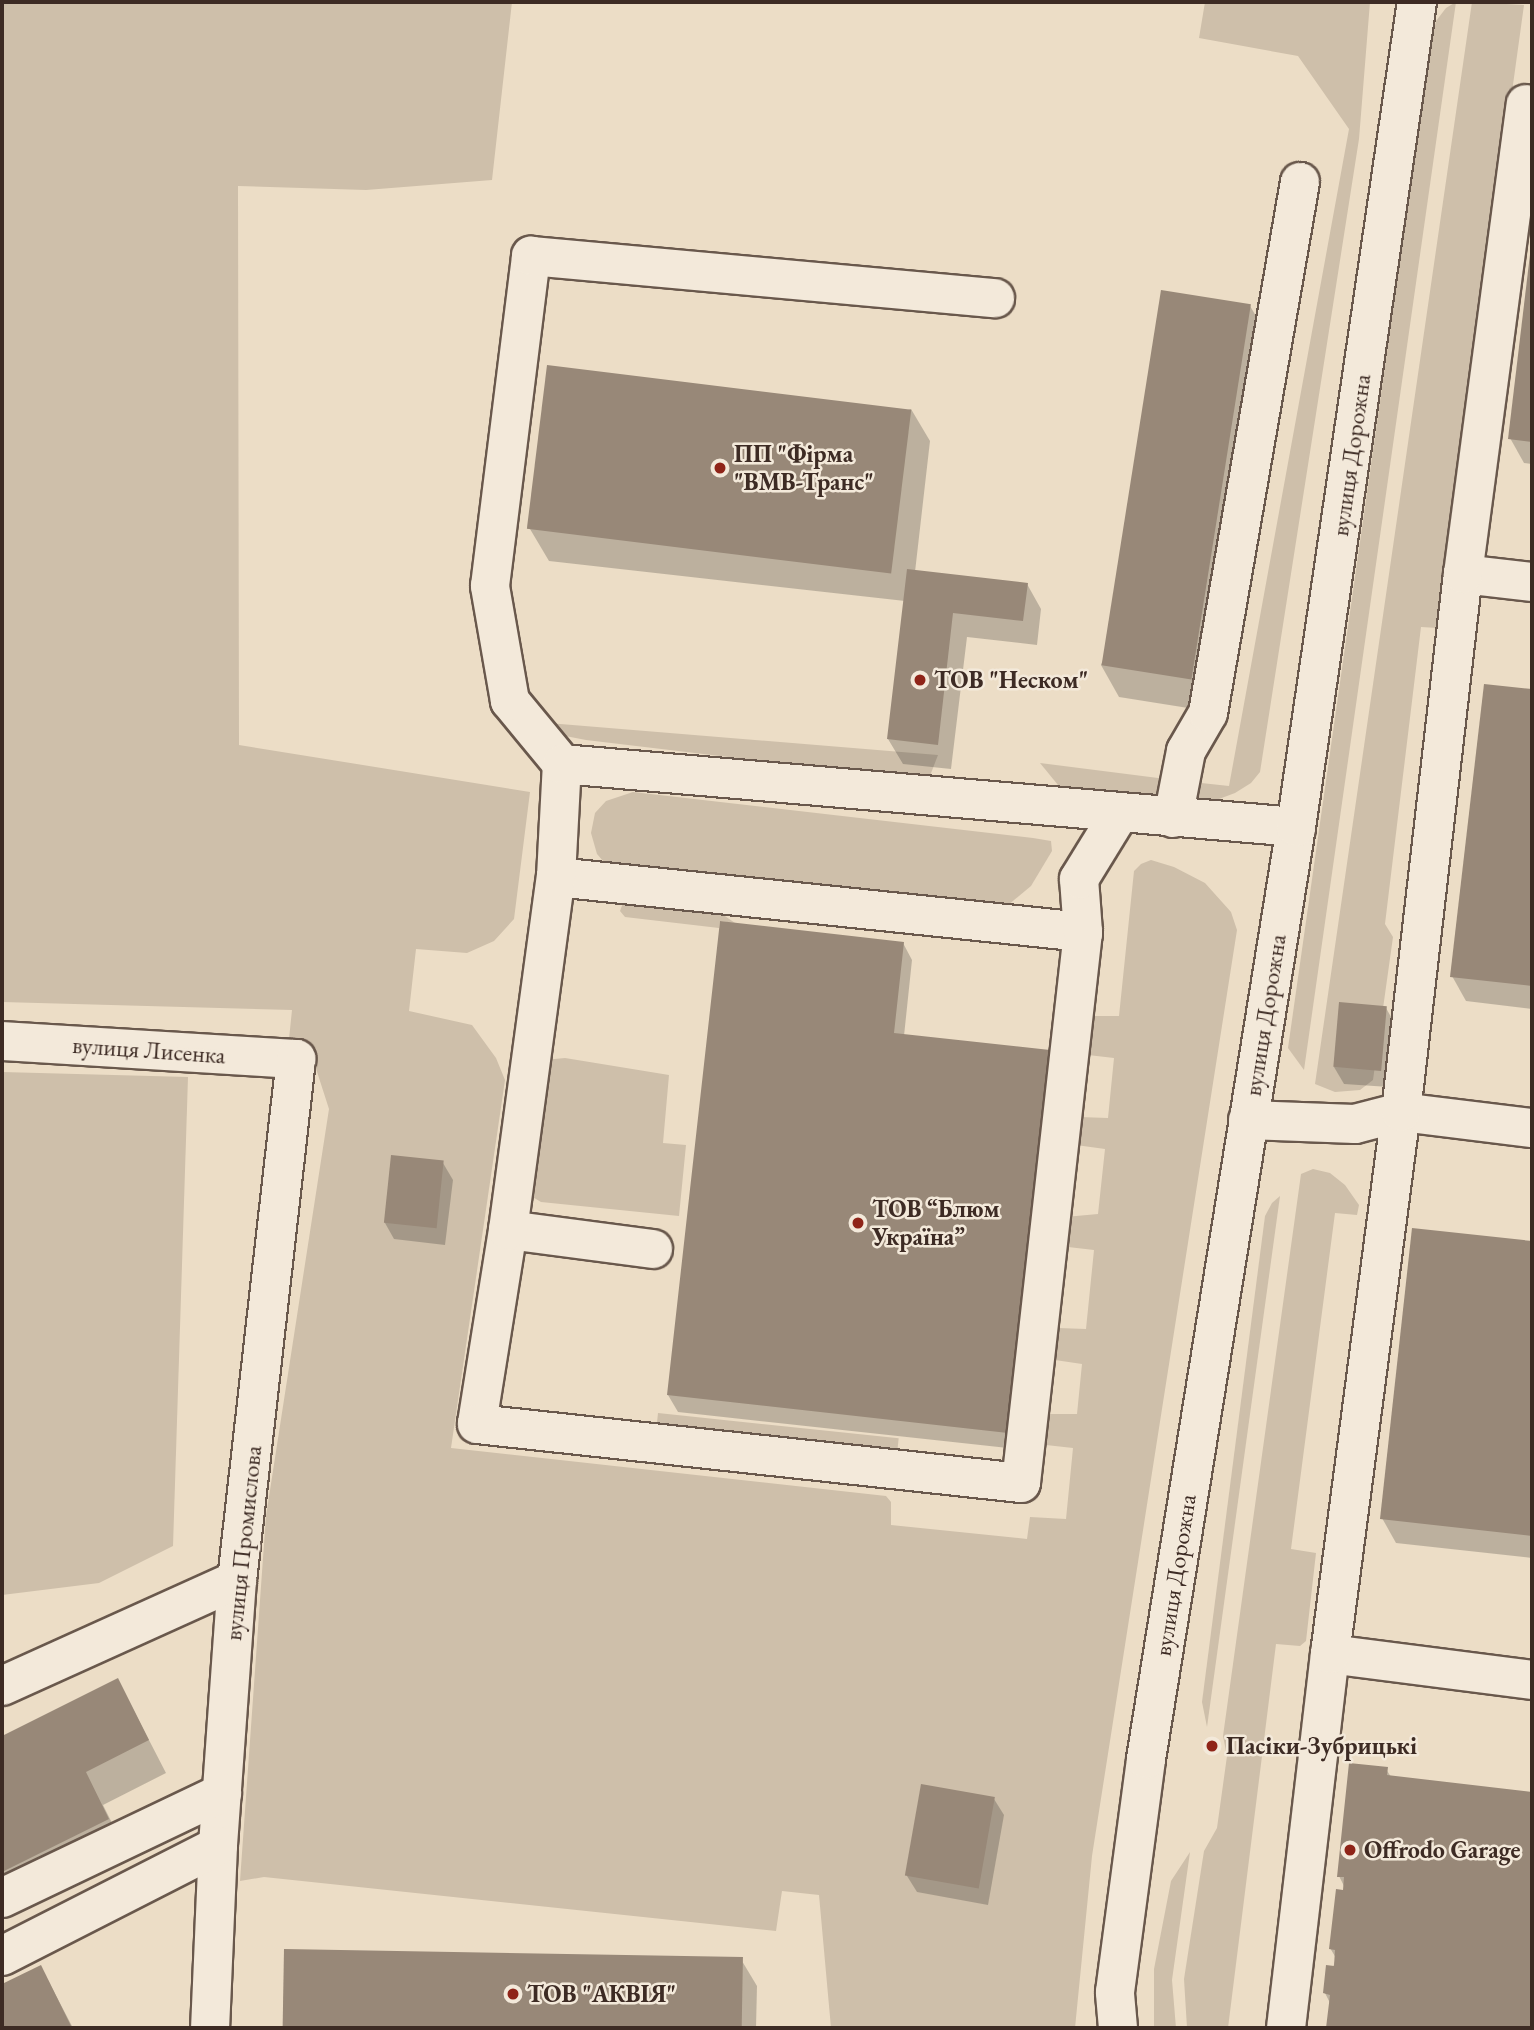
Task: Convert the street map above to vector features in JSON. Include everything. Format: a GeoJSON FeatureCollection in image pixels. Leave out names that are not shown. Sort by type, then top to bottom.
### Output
{"type":"FeatureCollection","features":[{"type":"Feature","properties":{"kind":"street","name":"вулиця Дорожна"},"geometry":{"type":"LineString","coordinates":[[1118,2028],[1115,1992],[1146,1759],[1296,827],[1417,2]]}},
{"type":"Feature","properties":{"kind":"street"},"geometry":{"type":"LineString","coordinates":[[1286,2028],[1330,1654],[1401,1112],[1463,574],[1526,104]]}},
{"type":"Feature","properties":{"kind":"street"},"geometry":{"type":"LineString","coordinates":[[1173,818],[1186,751],[1208,713],[1300,182]]}},
{"type":"Feature","properties":{"kind":"street"},"geometry":{"type":"LineString","coordinates":[[995,298],[531,256],[490,586],[510,701],[562,765],[556,877],[508,1230],[477,1424],[1021,1483],[1083,932],[1079,879],[1119,814]]}},
{"type":"Feature","properties":{"kind":"street"},"geometry":{"type":"LineString","coordinates":[[1463,574],[1532,582]]}},
{"type":"Feature","properties":{"kind":"street"},"geometry":{"type":"LineString","coordinates":[[562,765],[1296,827]]}},
{"type":"Feature","properties":{"kind":"street"},"geometry":{"type":"LineString","coordinates":[[556,877],[1083,932]]}},
{"type":"Feature","properties":{"kind":"street","name":"вулиця Лисенка"},"geometry":{"type":"LineString","coordinates":[[2,1041],[296,1059]]}},
{"type":"Feature","properties":{"kind":"street","name":"вулиця Промислова"},"geometry":{"type":"LineString","coordinates":[[210,2028],[218,1846],[237,1580],[296,1059]]}},
{"type":"Feature","properties":{"kind":"street"},"geometry":{"type":"LineString","coordinates":[[1248,1120],[1355,1124],[1401,1112],[1532,1128]]}},
{"type":"Feature","properties":{"kind":"street"},"geometry":{"type":"LineString","coordinates":[[508,1230],[653,1249]]}},
{"type":"Feature","properties":{"kind":"street"},"geometry":{"type":"LineString","coordinates":[[2,1686],[237,1580]]}},
{"type":"Feature","properties":{"kind":"street"},"geometry":{"type":"LineString","coordinates":[[1330,1654],[1532,1680]]}},
{"type":"Feature","properties":{"kind":"street"},"geometry":{"type":"LineString","coordinates":[[2,1898],[222,1793]]}},
{"type":"Feature","properties":{"kind":"street"},"geometry":{"type":"LineString","coordinates":[[2,1956],[218,1846]]}},
{"type":"Feature","properties":{"kind":"shaded area"},"geometry":{"type":"Polygon","coordinates":[[[2,2],[512,2],[492,180],[366,190],[238,186],[239,745],[530,792],[514,919],[494,941],[467,953],[416,949],[409,1011],[472,1025],[496,1058],[505,1080],[451,1448],[886,1496],[891,1502],[891,1525],[1027,1539],[1030,1517],[1066,1519],[1073,1448],[1040,1442],[1048,1414],[1077,1414],[1082,1364],[1055,1360],[1049,1356],[1052,1332],[1058,1328],[1086,1329],[1094,1250],[1068,1247],[1062,1243],[1065,1217],[1098,1214],[1105,1149],[1076,1145],[1079,1117],[1108,1118],[1114,1058],[1088,1055],[1086,1019],[1094,1016],[1119,1016],[1134,871],[1141,864],[1151,860],[1174,867],[1205,883],[1231,912],[1237,930],[1092,1856],[1075,2028],[831,2028],[819,1895],[782,1891],[776,1931],[264,1877],[240,1881],[266,1516],[329,1109],[310,1050],[289,1039],[292,1010],[2,1002],[2,2]]]}},
{"type":"Feature","properties":{"kind":"shaded area"},"geometry":{"type":"Polygon","coordinates":[[[1205,2],[1370,2],[1359,139],[1260,772],[1251,783],[1235,793],[1211,802],[1191,804],[1192,782],[1229,786],[1349,129],[1298,56],[1199,38],[1205,2]]]}},
{"type":"Feature","properties":{"kind":"shaded area"},"geometry":{"type":"Polygon","coordinates":[[[1456,2],[1304,1070],[1288,1048],[1431,43],[1436,21],[1446,8],[1456,2]]]}},
{"type":"Feature","properties":{"kind":"shaded area"},"geometry":{"type":"Polygon","coordinates":[[[1472,2],[1524,5],[1438,628],[1421,627],[1385,924],[1393,937],[1373,1080],[1360,1090],[1335,1092],[1315,1084],[1472,2]]]}},
{"type":"Feature","properties":{"kind":"shaded area"},"geometry":{"type":"Polygon","coordinates":[[[536,722],[938,755],[928,781],[586,740],[555,734],[536,722]]]}},
{"type":"Feature","properties":{"kind":"shaded area"},"geometry":{"type":"Polygon","coordinates":[[[1040,763],[1166,779],[1160,806],[1082,799],[1058,785],[1040,763]]]}},
{"type":"Feature","properties":{"kind":"shaded area"},"geometry":{"type":"Polygon","coordinates":[[[633,792],[1033,838],[1051,841],[1052,851],[1031,886],[1008,905],[965,915],[610,869],[597,854],[591,833],[595,813],[606,801],[633,792]]]}},
{"type":"Feature","properties":{"kind":"shaded area"},"geometry":{"type":"Polygon","coordinates":[[[623,903],[722,914],[735,923],[720,921],[719,928],[625,917],[620,911],[623,903]]]}},
{"type":"Feature","properties":{"kind":"shaded area"},"geometry":{"type":"Polygon","coordinates":[[[565,1058],[669,1075],[663,1143],[686,1145],[679,1216],[541,1202],[531,1196],[544,1060],[565,1058]]]}},
{"type":"Feature","properties":{"kind":"shaded area"},"geometry":{"type":"Polygon","coordinates":[[[2,1072],[188,1077],[173,1546],[99,1583],[2,1595],[2,1072]]]}},
{"type":"Feature","properties":{"kind":"shaded area"},"geometry":{"type":"Polygon","coordinates":[[[1313,1169],[1330,1173],[1345,1185],[1359,1205],[1357,1215],[1335,1213],[1291,1549],[1316,1553],[1306,1641],[1300,1646],[1276,1644],[1228,2028],[1187,2028],[1184,1979],[1204,1851],[1217,1828],[1227,1756],[1223,1736],[1301,1174],[1313,1169]]]}},
{"type":"Feature","properties":{"kind":"shaded area"},"geometry":{"type":"Polygon","coordinates":[[[1280,1196],[1207,1727],[1202,1702],[1265,1216],[1272,1203],[1280,1196]]]}},
{"type":"Feature","properties":{"kind":"shaded area"},"geometry":{"type":"Polygon","coordinates":[[[658,1413],[899,1438],[896,1459],[656,1434],[658,1413]]]}},
{"type":"Feature","properties":{"kind":"shaded area"},"geometry":{"type":"Polygon","coordinates":[[[1190,1852],[1172,1980],[1176,2028],[1154,2028],[1154,1969],[1171,1881],[1190,1852]]]}},
{"type":"Feature","properties":{"kind":"building"},"geometry":{"type":"Polygon","coordinates":[[[1532,246],[1532,442],[1508,439],[1532,246]]]}},
{"type":"Feature","properties":{"kind":"building"},"geometry":{"type":"Polygon","coordinates":[[[1161,290],[1251,304],[1191,680],[1102,665],[1161,290]]]}},
{"type":"Feature","properties":{"kind":"building","name":"ПП \"Фірма \"ВМВ-Транс\""},"geometry":{"type":"Polygon","coordinates":[[[547,365],[911,410],[891,573],[527,529],[547,365]]]}},
{"type":"Feature","properties":{"kind":"building","name":"ТОВ \"Неском\""},"geometry":{"type":"Polygon","coordinates":[[[907,569],[1028,583],[1023,621],[953,613],[938,745],[887,739],[907,569]]]}},
{"type":"Feature","properties":{"kind":"building"},"geometry":{"type":"Polygon","coordinates":[[[1484,684],[1532,689],[1532,986],[1450,977],[1484,684]]]}},
{"type":"Feature","properties":{"kind":"building","name":"ТОВ “Блюм Україна”"},"geometry":{"type":"Polygon","coordinates":[[[720,921],[904,942],[894,1033],[1050,1050],[1008,1433],[667,1395],[720,921]]]}},
{"type":"Feature","properties":{"kind":"building"},"geometry":{"type":"Polygon","coordinates":[[[1339,1002],[1387,1006],[1381,1071],[1333,1067],[1339,1002]]]}},
{"type":"Feature","properties":{"kind":"building"},"geometry":{"type":"Polygon","coordinates":[[[391,1155],[444,1161],[437,1228],[384,1223],[391,1155]]]}},
{"type":"Feature","properties":{"kind":"building"},"geometry":{"type":"Polygon","coordinates":[[[1412,1228],[1532,1241],[1532,1536],[1380,1519],[1412,1228]]]}},
{"type":"Feature","properties":{"kind":"building"},"geometry":{"type":"Polygon","coordinates":[[[118,1678],[149,1740],[86,1772],[109,1819],[2,1872],[2,1736],[118,1678]]]}},
{"type":"Feature","properties":{"kind":"building"},"geometry":{"type":"Polygon","coordinates":[[[1349,1763],[1388,1767],[1387,1775],[1532,1792],[1532,2028],[1326,2028],[1330,1995],[1323,1993],[1326,1965],[1334,1966],[1335,1950],[1329,1949],[1336,1889],[1343,1890],[1344,1877],[1337,1877],[1349,1763]]]}},
{"type":"Feature","properties":{"kind":"building"},"geometry":{"type":"Polygon","coordinates":[[[921,1784],[995,1797],[979,1889],[905,1876],[921,1784]]]}},
{"type":"Feature","properties":{"kind":"building","name":"ТОВ \"АКВІЯ\""},"geometry":{"type":"Polygon","coordinates":[[[284,1949],[743,1957],[742,2028],[283,2028],[284,1949]]]}},
{"type":"Feature","properties":{"kind":"building"},"geometry":{"type":"Polygon","coordinates":[[[41,1965],[72,2028],[2,2028],[2,1984],[41,1965]]]}},
{"type":"Feature","properties":{"kind":"place","name":"ПП \"Фірма \"ВМВ-Транс\""},"geometry":{"type":"Point","coordinates":[720,468]}},
{"type":"Feature","properties":{"kind":"place","name":"ТОВ \"Неском\""},"geometry":{"type":"Point","coordinates":[920,680]}},
{"type":"Feature","properties":{"kind":"place","name":"ТОВ “Блюм Україна”"},"geometry":{"type":"Point","coordinates":[858,1223]}},
{"type":"Feature","properties":{"kind":"place","name":"Пасіки-Зубрицькі"},"geometry":{"type":"Point","coordinates":[1212,1746]}},
{"type":"Feature","properties":{"kind":"place","name":"Offrodo Garage"},"geometry":{"type":"Point","coordinates":[1350,1850]}},
{"type":"Feature","properties":{"kind":"place","name":"ТОВ \"АКВІЯ\""},"geometry":{"type":"Point","coordinates":[513,1994]}}]}
